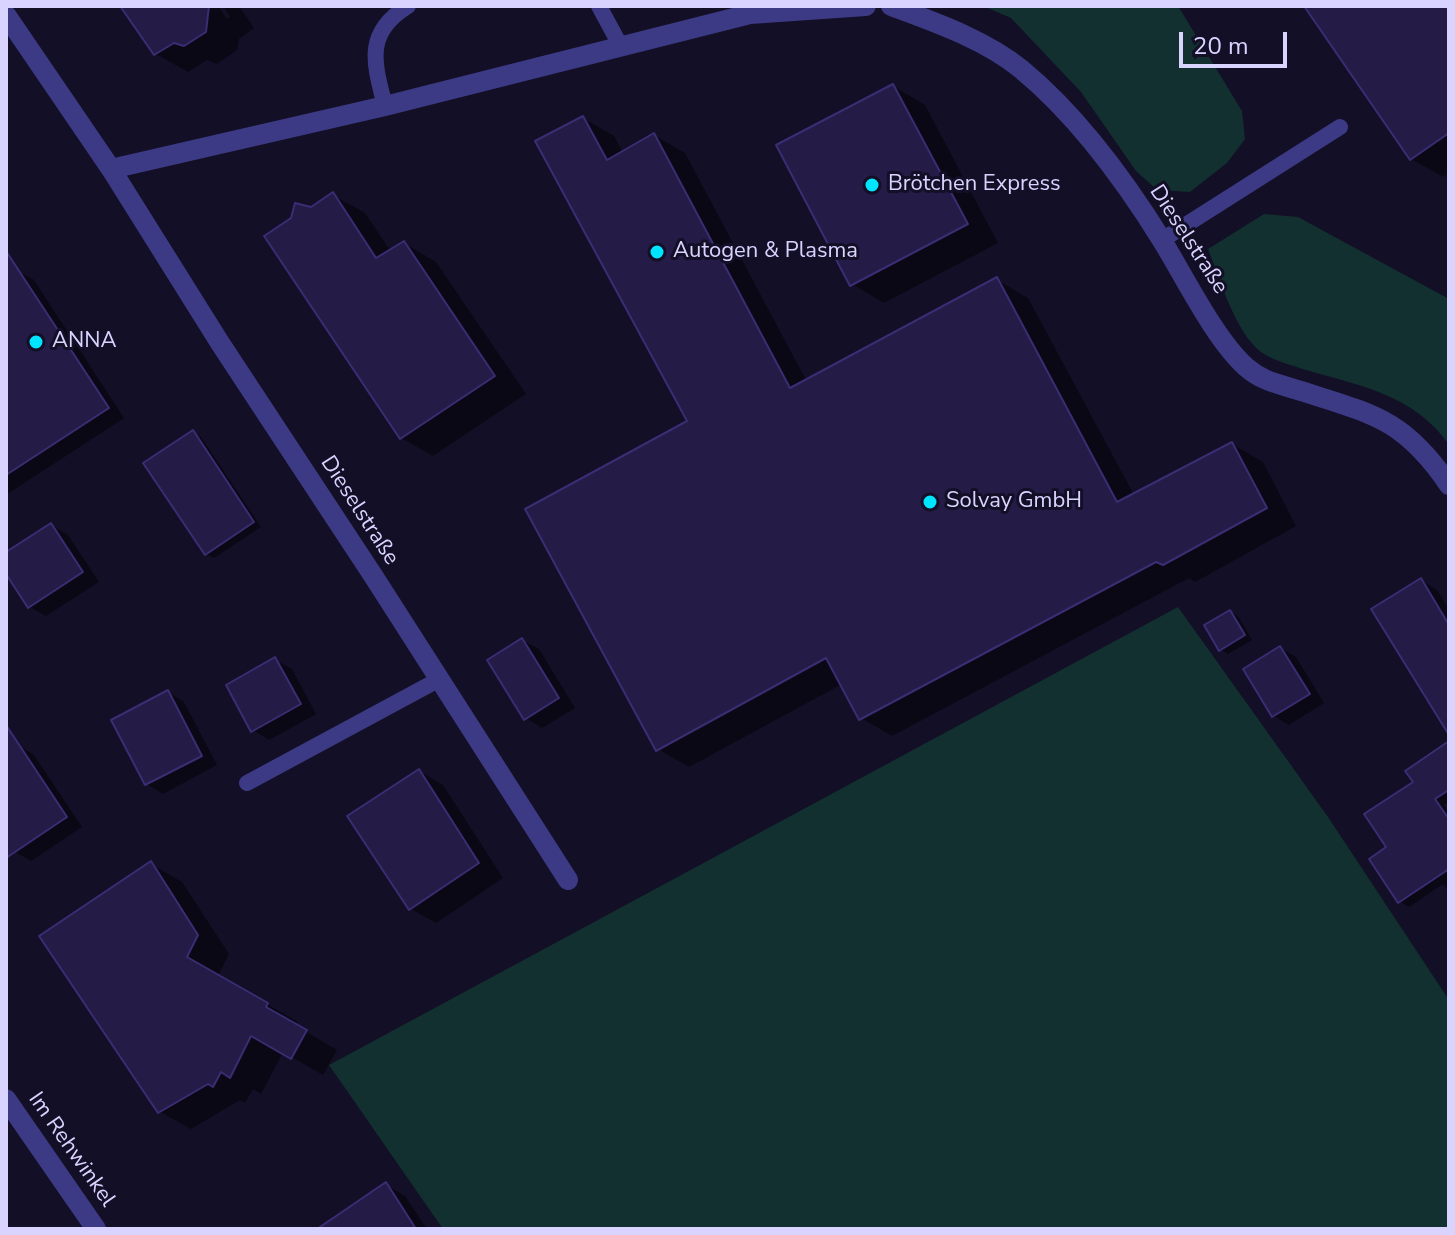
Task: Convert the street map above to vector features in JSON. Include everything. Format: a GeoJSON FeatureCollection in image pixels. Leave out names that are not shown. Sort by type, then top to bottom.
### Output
{"type":"FeatureCollection","features":[{"type":"Feature","properties":{"kind":"street"},"geometry":{"type":"LineString","coordinates":[[111,169],[385,106],[750,14],[866,6]]}},
{"type":"Feature","properties":{"kind":"street","name":"Dieselstraße"},"geometry":{"type":"LineString","coordinates":[[891,6],[955,29],[1019,68],[1079,126],[1162,240],[1228,348],[1246,367],[1268,383],[1387,421],[1414,441],[1449,485]]}},
{"type":"Feature","properties":{"kind":"street","name":"Dieselstraße"},"geometry":{"type":"LineString","coordinates":[[6,15],[111,169],[568,880]]}},
{"type":"Feature","properties":{"kind":"street","name":"Im Rehwinkel"},"geometry":{"type":"LineString","coordinates":[[6,1099],[96,1229]]}},
{"type":"Feature","properties":{"kind":"lane"},"geometry":{"type":"LineString","coordinates":[[385,106],[374,60],[377,41],[392,17],[408,6]]}},
{"type":"Feature","properties":{"kind":"lane"},"geometry":{"type":"LineString","coordinates":[[599,6],[620,45]]}},
{"type":"Feature","properties":{"kind":"lane"},"geometry":{"type":"LineString","coordinates":[[1162,240],[1340,127]]}},
{"type":"Feature","properties":{"kind":"lane"},"geometry":{"type":"LineString","coordinates":[[247,783],[438,680]]}},
{"type":"Feature","properties":{"kind":"green space"},"geometry":{"type":"Polygon","coordinates":[[[983,6],[1178,6],[1242,111],[1245,139],[1227,163],[1190,192],[1157,190],[1136,171],[1081,92],[1011,18],[983,6]]]}},
{"type":"Feature","properties":{"kind":"green space"},"geometry":{"type":"Polygon","coordinates":[[[1264,214],[1298,217],[1449,299],[1449,445],[1420,414],[1403,404],[1366,388],[1277,360],[1261,352],[1243,332],[1208,249],[1264,214]]]}},
{"type":"Feature","properties":{"kind":"green space"},"geometry":{"type":"Polygon","coordinates":[[[1178,607],[1328,817],[1449,1000],[1449,1229],[443,1229],[329,1065],[1178,607]]]}},
{"type":"Feature","properties":{"kind":"building"},"geometry":{"type":"Polygon","coordinates":[[[120,6],[209,6],[206,32],[184,46],[174,43],[154,55],[120,6]]]}},
{"type":"Feature","properties":{"kind":"building"},"geometry":{"type":"Polygon","coordinates":[[[1304,6],[1449,6],[1449,133],[1410,160],[1304,6]]]}},
{"type":"Feature","properties":{"kind":"building","name":"Brötchen Express"},"geometry":{"type":"Polygon","coordinates":[[[893,84],[968,224],[850,286],[776,145],[893,84]]]}},
{"type":"Feature","properties":{"kind":"building"},"geometry":{"type":"Polygon","coordinates":[[[583,116],[607,160],[654,133],[790,388],[997,277],[1117,502],[1232,442],[1267,508],[1163,565],[1156,562],[859,720],[826,658],[656,751],[525,509],[687,421],[535,141],[583,116]]]}},
{"type":"Feature","properties":{"kind":"building"},"geometry":{"type":"Polygon","coordinates":[[[333,192],[376,258],[404,241],[495,376],[400,439],[264,236],[291,218],[295,203],[311,207],[333,192]]]}},
{"type":"Feature","properties":{"kind":"building","name":"ANNA"},"geometry":{"type":"Polygon","coordinates":[[[6,251],[109,408],[6,475],[6,251]]]}},
{"type":"Feature","properties":{"kind":"building"},"geometry":{"type":"Polygon","coordinates":[[[193,430],[254,522],[205,555],[143,463],[193,430]]]}},
{"type":"Feature","properties":{"kind":"building"},"geometry":{"type":"Polygon","coordinates":[[[51,523],[83,572],[28,608],[6,574],[6,552],[51,523]]]}},
{"type":"Feature","properties":{"kind":"building"},"geometry":{"type":"Polygon","coordinates":[[[1421,578],[1449,625],[1449,735],[1371,609],[1421,578]]]}},
{"type":"Feature","properties":{"kind":"building"},"geometry":{"type":"Polygon","coordinates":[[[1230,610],[1245,635],[1219,651],[1204,625],[1230,610]]]}},
{"type":"Feature","properties":{"kind":"building"},"geometry":{"type":"Polygon","coordinates":[[[522,638],[559,698],[524,720],[487,660],[522,638]]]}},
{"type":"Feature","properties":{"kind":"building"},"geometry":{"type":"Polygon","coordinates":[[[1280,646],[1310,694],[1272,717],[1243,669],[1280,646]]]}},
{"type":"Feature","properties":{"kind":"building"},"geometry":{"type":"Polygon","coordinates":[[[275,657],[301,704],[251,732],[226,685],[275,657]]]}},
{"type":"Feature","properties":{"kind":"building"},"geometry":{"type":"Polygon","coordinates":[[[168,690],[202,756],[145,785],[111,720],[168,690]]]}},
{"type":"Feature","properties":{"kind":"building"},"geometry":{"type":"Polygon","coordinates":[[[6,725],[67,817],[6,858],[6,725]]]}},
{"type":"Feature","properties":{"kind":"building"},"geometry":{"type":"Polygon","coordinates":[[[1449,741],[1449,790],[1435,799],[1449,819],[1449,869],[1398,903],[1369,859],[1386,847],[1364,814],[1413,782],[1405,771],[1449,741]]]}},
{"type":"Feature","properties":{"kind":"building"},"geometry":{"type":"Polygon","coordinates":[[[419,769],[479,863],[409,910],[347,816],[419,769]]]}},
{"type":"Feature","properties":{"kind":"building"},"geometry":{"type":"Polygon","coordinates":[[[151,861],[198,935],[187,957],[268,1003],[266,1007],[307,1030],[291,1059],[251,1036],[230,1078],[221,1072],[213,1087],[208,1084],[158,1113],[39,936],[151,861]]]}},
{"type":"Feature","properties":{"kind":"building"},"geometry":{"type":"Polygon","coordinates":[[[386,1182],[416,1229],[317,1229],[386,1182]]]}},
{"type":"Feature","properties":{"kind":"place","name":"Brötchen Express"},"geometry":{"type":"Point","coordinates":[872,185]}},
{"type":"Feature","properties":{"kind":"place","name":"Autogen & Plasma"},"geometry":{"type":"Point","coordinates":[657,252]}},
{"type":"Feature","properties":{"kind":"place","name":"ANNA"},"geometry":{"type":"Point","coordinates":[36,342]}},
{"type":"Feature","properties":{"kind":"place","name":"Solvay GmbH"},"geometry":{"type":"Point","coordinates":[930,502]}}]}
